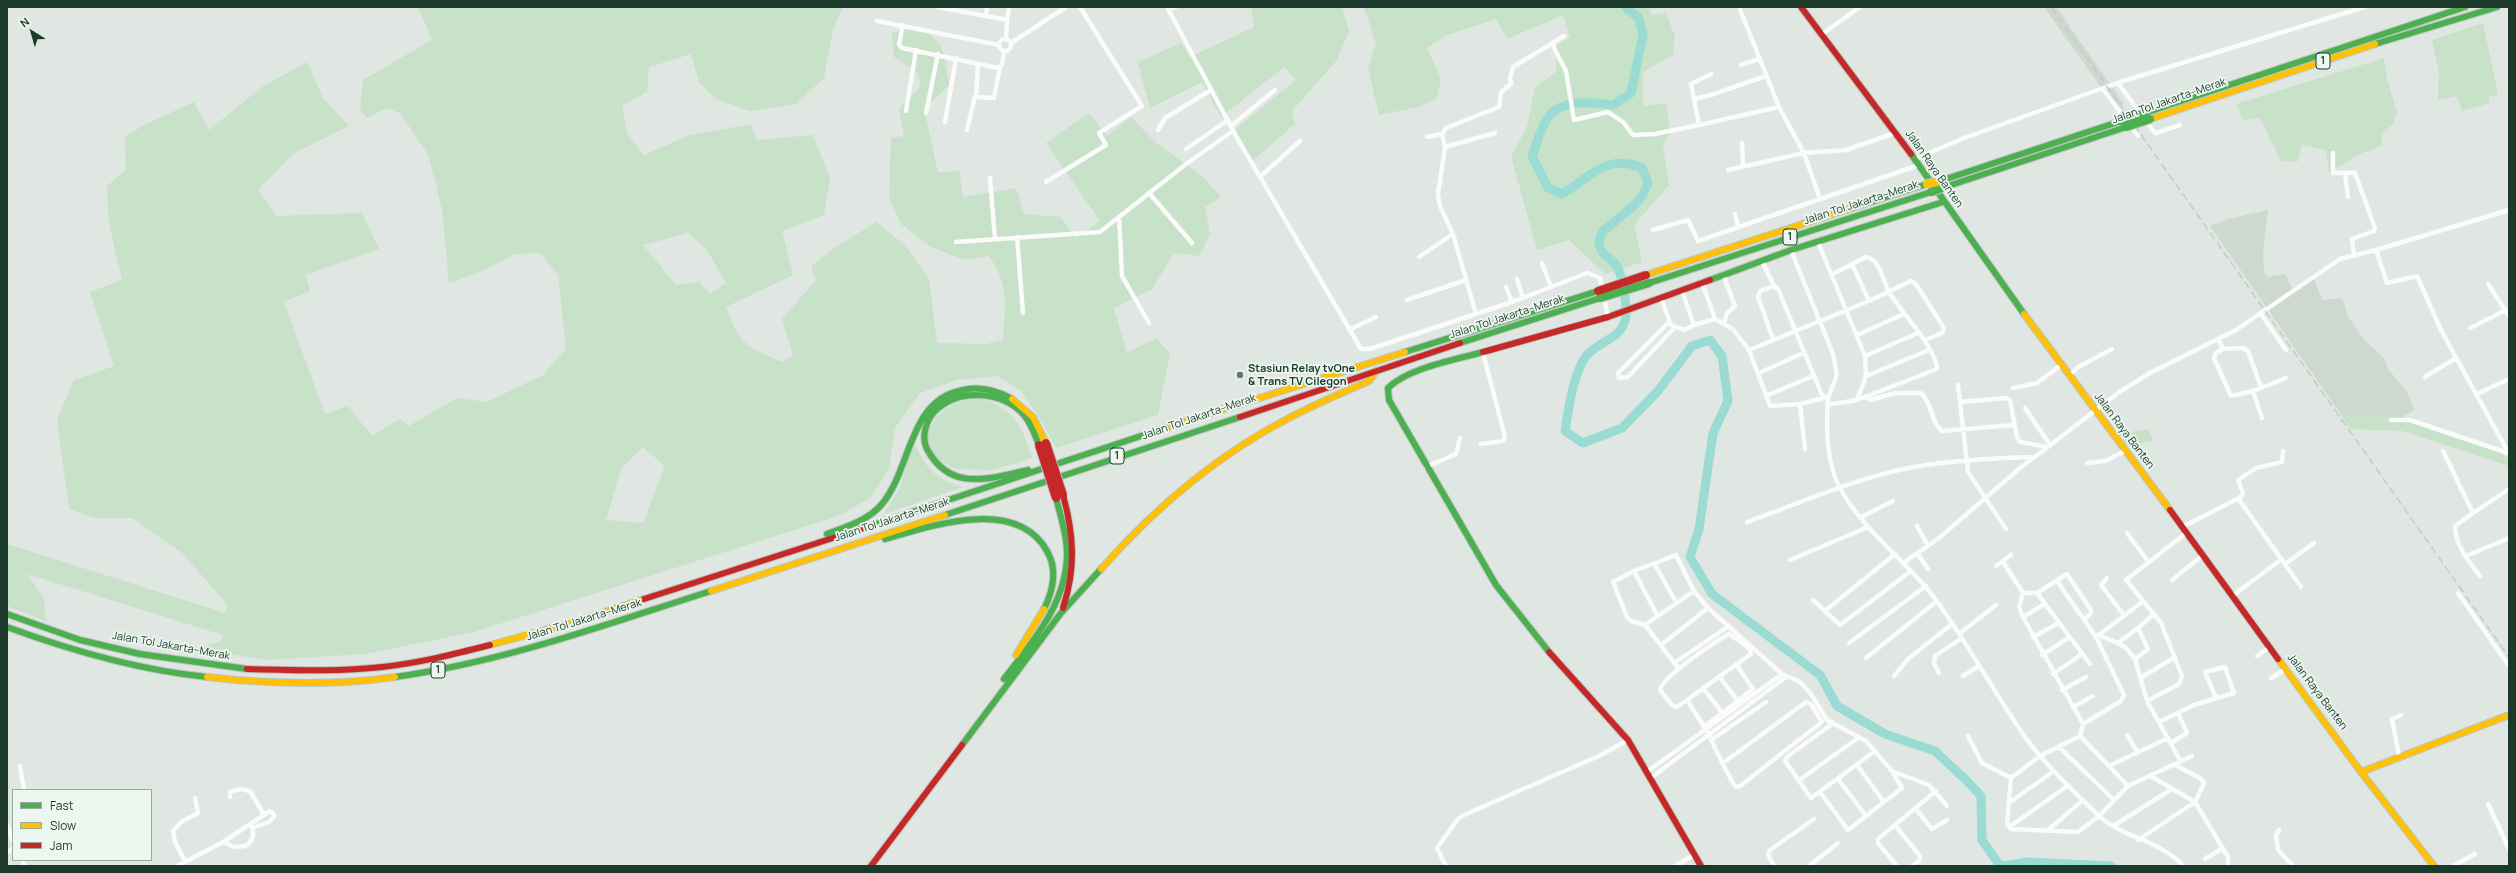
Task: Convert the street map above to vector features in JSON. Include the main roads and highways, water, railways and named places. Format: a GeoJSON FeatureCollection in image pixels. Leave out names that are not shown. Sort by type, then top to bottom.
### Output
{"type":"FeatureCollection","features":[{"type":"Feature","properties":{"kind":"main road","name":"Jalan Raya Banten"},"geometry":{"type":"LineString","coordinates":[[1801,7],[1917,162],[1943,202],[2094,411],[2202,555],[2234,594],[2286,669],[2434,866]]}},
{"type":"Feature","properties":{"kind":"main road","name":"Jalan Tol Jakarta–Merak"},"geometry":{"type":"LineString","coordinates":[[7,627],[78,651],[136,666],[190,676],[239,681],[333,682],[384,678],[451,668],[505,655],[585,632],[858,543],[1376,371],[1599,295],[2124,124],[2465,7]]}},
{"type":"Feature","properties":{"kind":"main road","name":"Jalan Tol Jakarta–Merak"},"geometry":{"type":"LineString","coordinates":[[2147,116],[2497,7]]}},
{"type":"Feature","properties":{"kind":"main road"},"geometry":{"type":"LineString","coordinates":[[1701,866],[1650,774],[1628,740],[1539,640],[1504,596],[1426,467],[1389,400],[1388,388],[1396,380],[1436,365],[1611,316],[1791,250],[1943,202]]}},
{"type":"Feature","properties":{"kind":"main road","name":"Jalan Tol Jakarta–Merak"},"geometry":{"type":"LineString","coordinates":[[7,614],[80,640],[197,664],[238,669],[288,670],[383,667],[449,656],[578,622],[791,551],[1067,462],[1206,414],[1599,295]]}},
{"type":"Feature","properties":{"kind":"main road"},"geometry":{"type":"LineString","coordinates":[[871,866],[1061,613],[1122,545],[1157,511],[1200,475],[1261,434],[1289,418],[1364,383],[1371,378],[1376,371]]}},
{"type":"Feature","properties":{"kind":"main road"},"geometry":{"type":"LineString","coordinates":[[791,551],[796,545],[862,520],[877,510],[887,499],[900,474],[909,443],[920,421],[936,402],[952,393],[964,389],[983,388],[997,391],[1014,399],[1029,411],[1037,422],[1042,444],[1059,497],[1071,524],[1074,553],[1072,579],[1061,613]]}},
{"type":"Feature","properties":{"kind":"main road"},"geometry":{"type":"LineString","coordinates":[[1042,444],[1028,420],[1017,408],[998,399],[979,394],[958,397],[941,406],[931,416],[925,437],[926,446],[932,459],[944,472],[956,477],[984,479],[1067,462]]}},
{"type":"Feature","properties":{"kind":"main road"},"geometry":{"type":"LineString","coordinates":[[865,866],[945,763],[1049,618],[1060,599],[1066,579],[1068,548],[1059,497]]}},
{"type":"Feature","properties":{"kind":"main road"},"geometry":{"type":"LineString","coordinates":[[858,543],[866,545],[939,524],[977,518],[1003,520],[1025,530],[1038,539],[1046,549],[1053,564],[1052,587],[1044,608],[1004,680]]}},
{"type":"Feature","properties":{"kind":"main road"},"geometry":{"type":"LineString","coordinates":[[2362,772],[2399,756],[2509,715]]}},
{"type":"Feature","properties":{"kind":"waterway"},"geometry":{"type":"LineString","coordinates":[[1625,7],[1639,18],[1643,35],[1631,93],[1613,105],[1577,103],[1568,105],[1553,112],[1547,119],[1540,132],[1532,156],[1548,188],[1562,194],[1599,169],[1618,163],[1629,164],[1642,168],[1648,183],[1638,201],[1604,230],[1599,239],[1600,249],[1618,269],[1625,297],[1626,316],[1624,324],[1620,330],[1592,350],[1582,362],[1572,391],[1565,431],[1583,443],[1622,428],[1658,391],[1692,346],[1710,340],[1722,356],[1728,401],[1713,433],[1699,529],[1690,557],[1712,594],[1820,675],[1837,706],[1885,734],[1935,751],[1968,782],[1981,796],[1982,840],[2000,866]]}},
{"type":"Feature","properties":{"kind":"waterway"},"geometry":{"type":"LineString","coordinates":[[2003,866],[2027,862],[2111,866]]}},
{"type":"Feature","properties":{"kind":"railway"},"geometry":{"type":"LineString","coordinates":[[2051,7],[2509,657]]}},
{"type":"Feature","properties":{"kind":"place","name":"Stasiun Relay tvOne & Trans TV Cilegon"},"geometry":{"type":"Point","coordinates":[1240,375]}}]}
